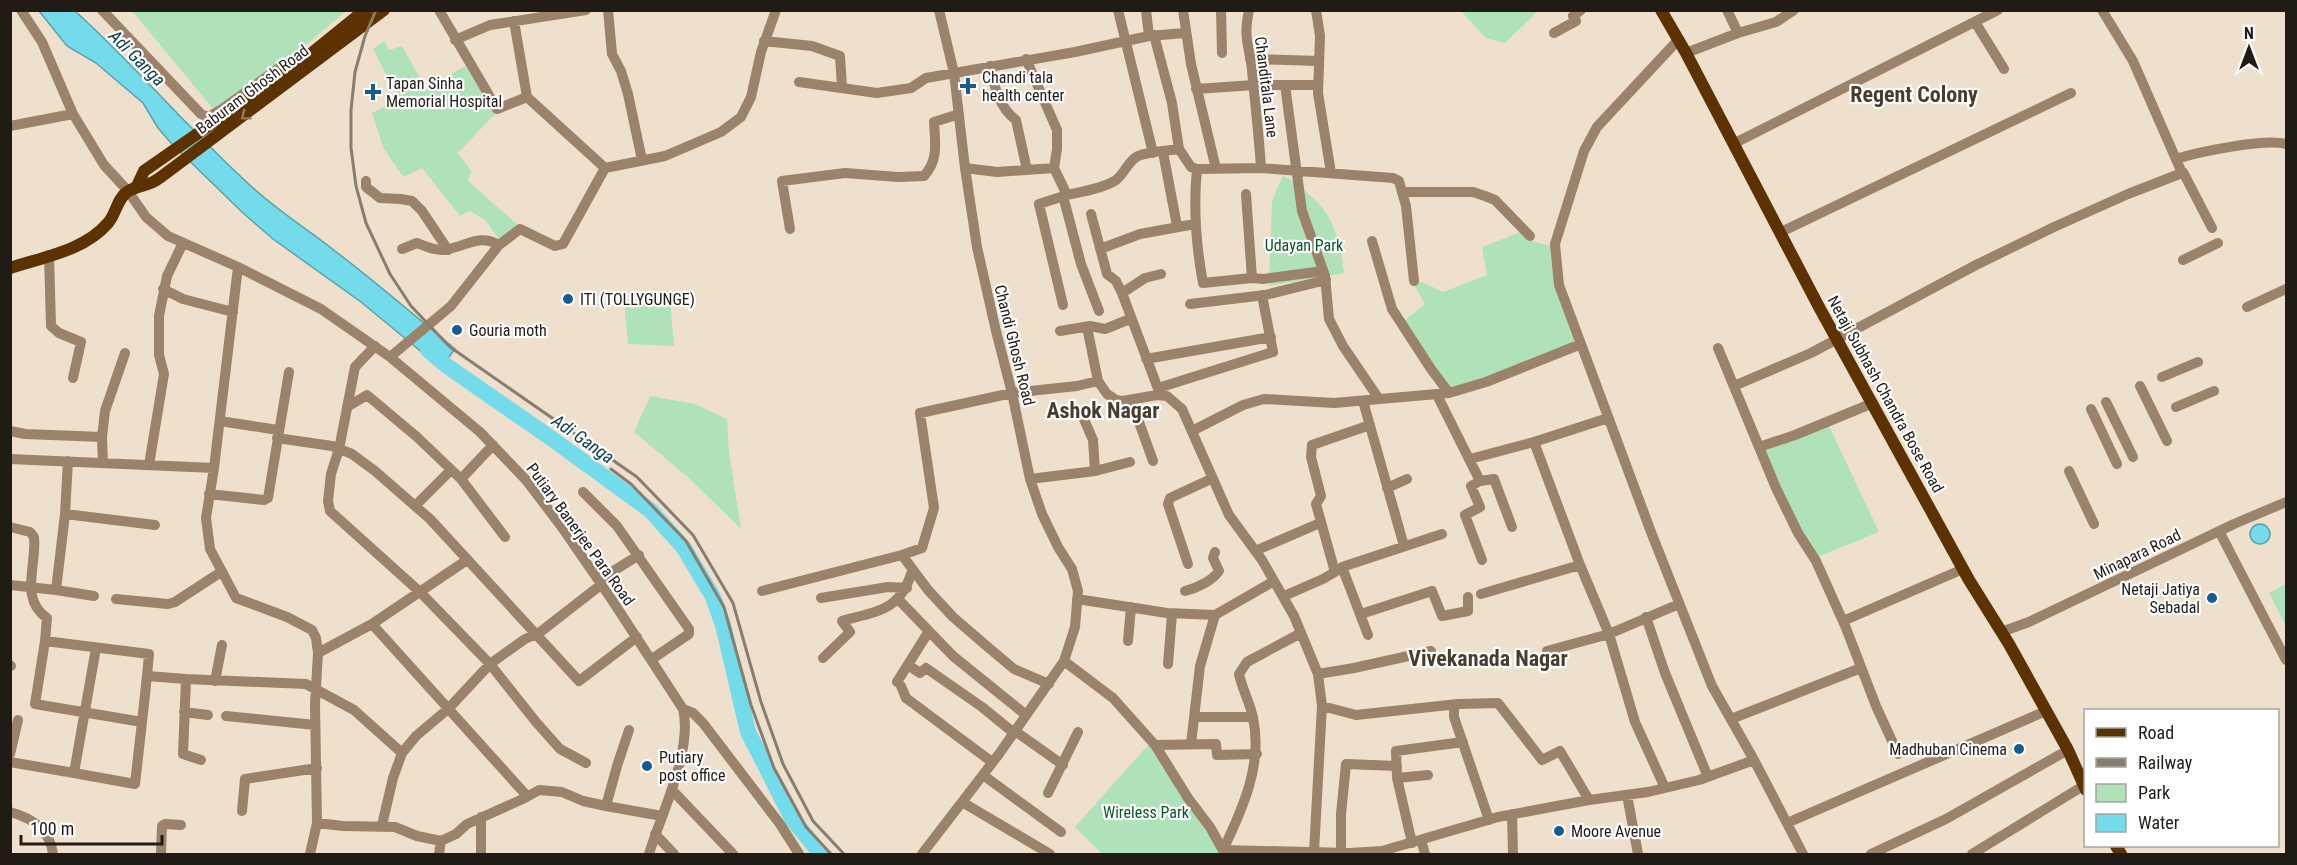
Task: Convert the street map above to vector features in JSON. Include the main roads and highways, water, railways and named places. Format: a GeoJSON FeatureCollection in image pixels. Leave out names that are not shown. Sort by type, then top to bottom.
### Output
{"type":"FeatureCollection","features":[{"type":"Feature","properties":{"kind":"main road","name":"Baburam Ghosh Road"},"geometry":{"type":"LineString","coordinates":[[133,189],[153,183],[165,174],[365,10]]}},
{"type":"Feature","properties":{"kind":"main road","name":"Baburam Ghosh Road"},"geometry":{"type":"LineString","coordinates":[[133,189],[144,171],[158,161],[384,10]]}},
{"type":"Feature","properties":{"kind":"main road","name":"Netaji Subhash Chandra Bose Road"},"geometry":{"type":"LineString","coordinates":[[1661,10],[1679,39],[1837,338],[1963,569],[2009,644],[2068,750],[2084,788]]}},
{"type":"Feature","properties":{"kind":"main road"},"geometry":{"type":"LineString","coordinates":[[10,268],[77,246],[109,222],[122,196],[133,189]]}},
{"type":"Feature","properties":{"kind":"water"},"geometry":{"type":"Polygon","coordinates":[[[39,11],[75,11],[252,187],[455,349],[441,368],[361,302],[273,239],[243,213],[171,143],[158,128],[143,103],[96,63],[67,46],[39,11]]]}},
{"type":"Feature","properties":{"kind":"water"},"geometry":{"type":"Polygon","coordinates":[[[2260,524],[2267,527],[2270,534],[2267,541],[2260,544],[2253,541],[2250,534],[2253,527],[2260,524]]]}},
{"type":"Feature","properties":{"kind":"waterway","name":"Adi Ganga"},"geometry":{"type":"LineString","coordinates":[[428,350],[447,366],[650,510],[684,548],[713,597],[723,625],[748,732],[793,820],[821,854]]}},
{"type":"Feature","properties":{"kind":"railway"},"geometry":{"type":"LineString","coordinates":[[376,10],[365,36],[355,72],[351,110],[351,148],[356,186],[366,223],[390,274],[411,306],[450,347],[637,477],[693,535],[733,603],[761,702],[783,764],[813,821],[844,854]]}},
{"type":"Feature","properties":{"kind":"railway"},"geometry":{"type":"LineString","coordinates":[[611,469],[631,484],[686,541],[724,607],[751,705],[774,768],[806,827],[831,854]]}},
{"type":"Feature","properties":{"kind":"place","name":"Chandi tala health center"},"geometry":{"type":"Point","coordinates":[968,86]}},
{"type":"Feature","properties":{"kind":"place","name":"Tapan Sinha Memorial Hospital"},"geometry":{"type":"Point","coordinates":[373,92]}},
{"type":"Feature","properties":{"kind":"place","name":"ITI (TOLLYGUNGE)"},"geometry":{"type":"Point","coordinates":[568,299]}},
{"type":"Feature","properties":{"kind":"place","name":"Gouria moth"},"geometry":{"type":"Point","coordinates":[457,330]}},
{"type":"Feature","properties":{"kind":"place","name":"Netaji Jatiya Sebadal"},"geometry":{"type":"Point","coordinates":[2212,598]}},
{"type":"Feature","properties":{"kind":"place","name":"Madhuban Cinema"},"geometry":{"type":"Point","coordinates":[2019,749]}},
{"type":"Feature","properties":{"kind":"place","name":"Putiary post office"},"geometry":{"type":"Point","coordinates":[647,766]}},
{"type":"Feature","properties":{"kind":"place","name":"Moore Avenue"},"geometry":{"type":"Point","coordinates":[1559,831]}},
{"type":"Feature","properties":{"kind":"district","name":"Regent Colony"},"geometry":{"type":"Point","coordinates":[1914,94]}},
{"type":"Feature","properties":{"kind":"district","name":"Ashok Nagar"},"geometry":{"type":"Point","coordinates":[1103,410]}},
{"type":"Feature","properties":{"kind":"district","name":"Vivekanada Nagar"},"geometry":{"type":"Point","coordinates":[1488,658]}},
{"type":"Feature","properties":{"kind":"park label","name":"Udayan Park"},"geometry":{"type":"Point","coordinates":[1304,245]}},
{"type":"Feature","properties":{"kind":"park label","name":"Wireless Park"},"geometry":{"type":"Point","coordinates":[1146,812]}}]}
